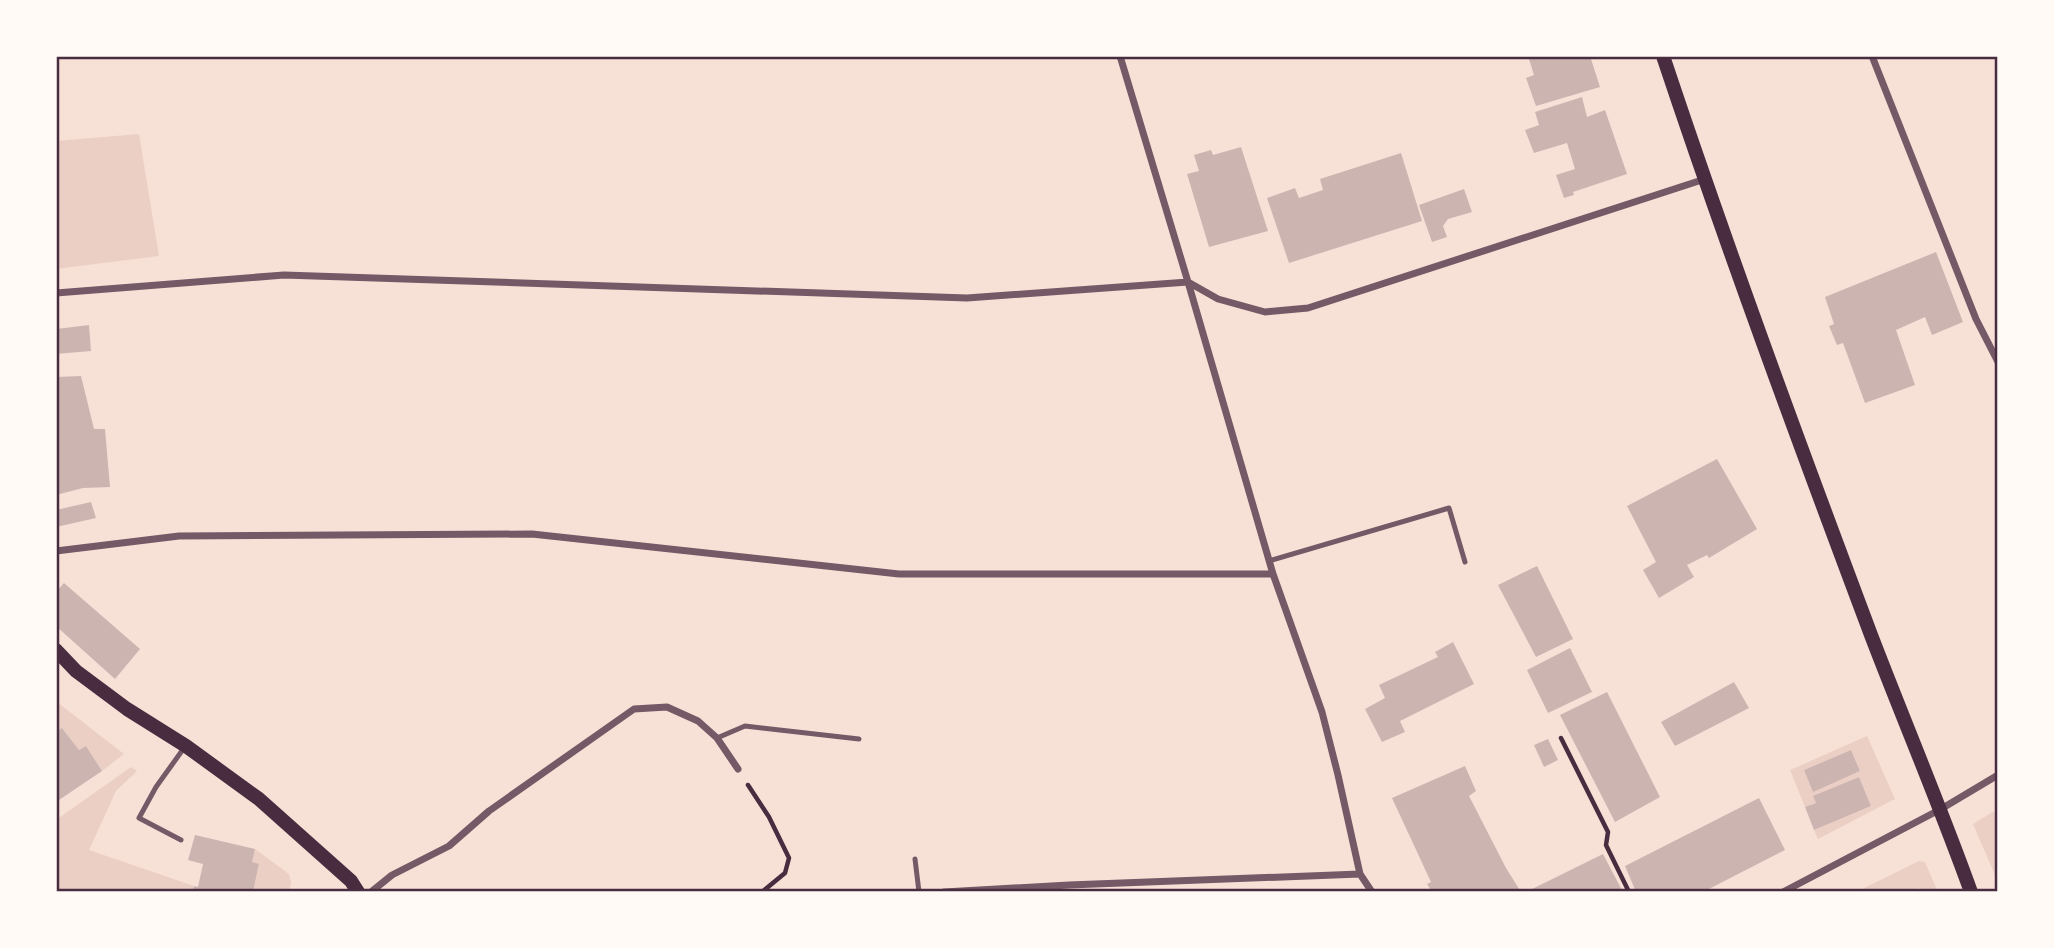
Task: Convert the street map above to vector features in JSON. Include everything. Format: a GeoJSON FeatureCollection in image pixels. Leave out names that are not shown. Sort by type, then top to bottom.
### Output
{"type":"FeatureCollection","features":[{"type":"Feature","properties":{"kind":"main road"},"geometry":{"type":"LineString","coordinates":[[1663,56],[1872,638],[1941,808],[1971,892]]}},
{"type":"Feature","properties":{"kind":"main road"},"geometry":{"type":"LineString","coordinates":[[56,650],[76,671],[127,709],[186,746],[260,799],[352,888]]}},
{"type":"Feature","properties":{"kind":"street"},"geometry":{"type":"LineString","coordinates":[[1120,56],[1273,574],[1322,712],[1360,874],[1372,892]]}},
{"type":"Feature","properties":{"kind":"street"},"geometry":{"type":"LineString","coordinates":[[1872,56],[1976,319],[1998,362]]}},
{"type":"Feature","properties":{"kind":"street"},"geometry":{"type":"LineString","coordinates":[[56,293],[284,275],[967,298],[1188,282],[1218,299],[1265,312],[1308,308],[1705,179]]}},
{"type":"Feature","properties":{"kind":"street"},"geometry":{"type":"LineString","coordinates":[[56,551],[179,536],[532,534],[900,574],[1273,574]]}},
{"type":"Feature","properties":{"kind":"street"},"geometry":{"type":"LineString","coordinates":[[371,892],[392,874],[449,846],[489,811],[634,709],[667,707],[698,721],[717,738],[738,769]]}},
{"type":"Feature","properties":{"kind":"street"},"geometry":{"type":"LineString","coordinates":[[1783,892],[1998,775]]}},
{"type":"Feature","properties":{"kind":"street"},"geometry":{"type":"LineString","coordinates":[[944,892],[1360,874]]}},
{"type":"Feature","properties":{"kind":"lane"},"geometry":{"type":"LineString","coordinates":[[1269,561],[1449,508],[1465,562]]}},
{"type":"Feature","properties":{"kind":"lane"},"geometry":{"type":"LineString","coordinates":[[717,738],[745,726],[859,738]]}},
{"type":"Feature","properties":{"kind":"lane"},"geometry":{"type":"LineString","coordinates":[[181,840],[139,818],[156,787],[186,746]]}},
{"type":"Feature","properties":{"kind":"lane"},"geometry":{"type":"LineString","coordinates":[[915,859],[919,892]]}},
{"type":"Feature","properties":{"kind":"path"},"geometry":{"type":"LineString","coordinates":[[1561,738],[1608,832],[1606,845],[1629,892]]}},
{"type":"Feature","properties":{"kind":"path"},"geometry":{"type":"LineString","coordinates":[[738,769],[769,817],[789,858],[785,873],[762,892]]}},
{"type":"Feature","properties":{"kind":"shaded area"},"geometry":{"type":"Polygon","coordinates":[[[139,134],[159,256],[56,269],[56,141],[139,134]]]}},
{"type":"Feature","properties":{"kind":"shaded area"},"geometry":{"type":"Polygon","coordinates":[[[57,702],[124,754],[102,771],[86,746],[79,750],[63,729],[56,732],[57,702]]]}},
{"type":"Feature","properties":{"kind":"shaded area"},"geometry":{"type":"Polygon","coordinates":[[[1867,736],[1895,799],[1818,839],[1814,830],[1871,806],[1859,777],[1814,796],[1816,803],[1805,807],[1790,770],[1867,736]],[[1851,750],[1804,770],[1813,791],[1860,771],[1851,750]]]}},
{"type":"Feature","properties":{"kind":"shaded area"},"geometry":{"type":"Polygon","coordinates":[[[131,767],[137,771],[116,791],[89,850],[194,886],[192,892],[56,892],[56,820],[131,767]]]}},
{"type":"Feature","properties":{"kind":"shaded area"},"geometry":{"type":"Polygon","coordinates":[[[1994,811],[1998,819],[1998,882],[1973,824],[1994,811]]]}},
{"type":"Feature","properties":{"kind":"shaded area"},"geometry":{"type":"Polygon","coordinates":[[[255,849],[289,874],[289,892],[253,892],[259,865],[252,862],[255,849]]]}},
{"type":"Feature","properties":{"kind":"shaded area"},"geometry":{"type":"Polygon","coordinates":[[[1919,861],[1925,862],[1938,892],[1921,892],[1919,888],[1910,892],[1856,892],[1919,861]]]}},
{"type":"Feature","properties":{"kind":"building"},"geometry":{"type":"Polygon","coordinates":[[[1528,56],[1590,56],[1600,87],[1536,106],[1526,78],[1534,75],[1528,56]]]}},
{"type":"Feature","properties":{"kind":"building"},"geometry":{"type":"Polygon","coordinates":[[[1582,97],[1587,117],[1605,110],[1627,174],[1573,192],[1574,195],[1564,198],[1556,175],[1575,169],[1567,143],[1534,153],[1525,130],[1539,125],[1535,112],[1582,97]]]}},
{"type":"Feature","properties":{"kind":"building"},"geometry":{"type":"Polygon","coordinates":[[[1241,147],[1268,231],[1209,247],[1187,174],[1199,171],[1194,155],[1211,150],[1213,155],[1241,147]]]}},
{"type":"Feature","properties":{"kind":"building"},"geometry":{"type":"Polygon","coordinates":[[[1401,153],[1422,221],[1289,263],[1267,198],[1295,188],[1299,198],[1323,190],[1320,179],[1401,153]]]}},
{"type":"Feature","properties":{"kind":"building"},"geometry":{"type":"Polygon","coordinates":[[[1464,189],[1472,212],[1448,219],[1443,226],[1447,237],[1432,242],[1419,205],[1464,189]]]}},
{"type":"Feature","properties":{"kind":"building"},"geometry":{"type":"Polygon","coordinates":[[[1936,252],[1963,322],[1932,335],[1925,317],[1896,330],[1915,385],[1865,403],[1843,343],[1837,345],[1829,326],[1834,324],[1825,297],[1936,252]]]}},
{"type":"Feature","properties":{"kind":"building"},"geometry":{"type":"Polygon","coordinates":[[[89,325],[91,351],[56,354],[56,329],[89,325]]]}},
{"type":"Feature","properties":{"kind":"building"},"geometry":{"type":"Polygon","coordinates":[[[81,376],[94,429],[105,429],[110,487],[83,488],[56,495],[56,377],[81,376]]]}},
{"type":"Feature","properties":{"kind":"building"},"geometry":{"type":"Polygon","coordinates":[[[1717,459],[1757,529],[1709,558],[1707,555],[1687,565],[1694,577],[1659,598],[1643,570],[1656,562],[1627,506],[1717,459]]]}},
{"type":"Feature","properties":{"kind":"building"},"geometry":{"type":"Polygon","coordinates":[[[91,502],[96,518],[56,527],[56,510],[91,502]]]}},
{"type":"Feature","properties":{"kind":"building"},"geometry":{"type":"Polygon","coordinates":[[[1537,566],[1573,639],[1536,657],[1498,585],[1537,566]]]}},
{"type":"Feature","properties":{"kind":"building"},"geometry":{"type":"Polygon","coordinates":[[[64,583],[140,649],[115,679],[56,626],[56,592],[64,583]]]}},
{"type":"Feature","properties":{"kind":"building"},"geometry":{"type":"Polygon","coordinates":[[[1453,642],[1474,684],[1400,721],[1405,732],[1382,742],[1365,709],[1385,698],[1379,685],[1438,657],[1435,652],[1453,642]]]}},
{"type":"Feature","properties":{"kind":"building"},"geometry":{"type":"Polygon","coordinates":[[[1570,648],[1592,692],[1548,713],[1527,670],[1570,648]]]}},
{"type":"Feature","properties":{"kind":"building"},"geometry":{"type":"Polygon","coordinates":[[[1734,682],[1749,708],[1675,746],[1661,722],[1734,682]]]}},
{"type":"Feature","properties":{"kind":"building"},"geometry":{"type":"Polygon","coordinates":[[[1607,692],[1660,797],[1615,822],[1560,715],[1607,692]]]}},
{"type":"Feature","properties":{"kind":"building"},"geometry":{"type":"Polygon","coordinates":[[[62,728],[79,750],[86,746],[102,771],[56,802],[56,732],[62,728]]]}},
{"type":"Feature","properties":{"kind":"building"},"geometry":{"type":"Polygon","coordinates":[[[1548,739],[1558,760],[1544,767],[1534,745],[1548,739]]]}},
{"type":"Feature","properties":{"kind":"building"},"geometry":{"type":"Polygon","coordinates":[[[1851,750],[1860,771],[1813,792],[1804,770],[1851,750]]]}},
{"type":"Feature","properties":{"kind":"building"},"geometry":{"type":"Polygon","coordinates":[[[1465,766],[1476,791],[1469,796],[1521,892],[1432,892],[1427,884],[1431,882],[1392,798],[1465,766]]]}},
{"type":"Feature","properties":{"kind":"building"},"geometry":{"type":"Polygon","coordinates":[[[1859,777],[1871,806],[1814,830],[1805,807],[1816,803],[1813,796],[1859,777]]]}},
{"type":"Feature","properties":{"kind":"building"},"geometry":{"type":"Polygon","coordinates":[[[1759,798],[1785,850],[1703,892],[1636,892],[1625,866],[1759,798]]]}},
{"type":"Feature","properties":{"kind":"building"},"geometry":{"type":"Polygon","coordinates":[[[195,835],[255,849],[252,862],[259,864],[253,892],[192,892],[194,886],[198,887],[203,864],[188,860],[195,835]]]}},
{"type":"Feature","properties":{"kind":"building"},"geometry":{"type":"Polygon","coordinates":[[[1603,854],[1623,892],[1526,892],[1603,854]]]}}]}
